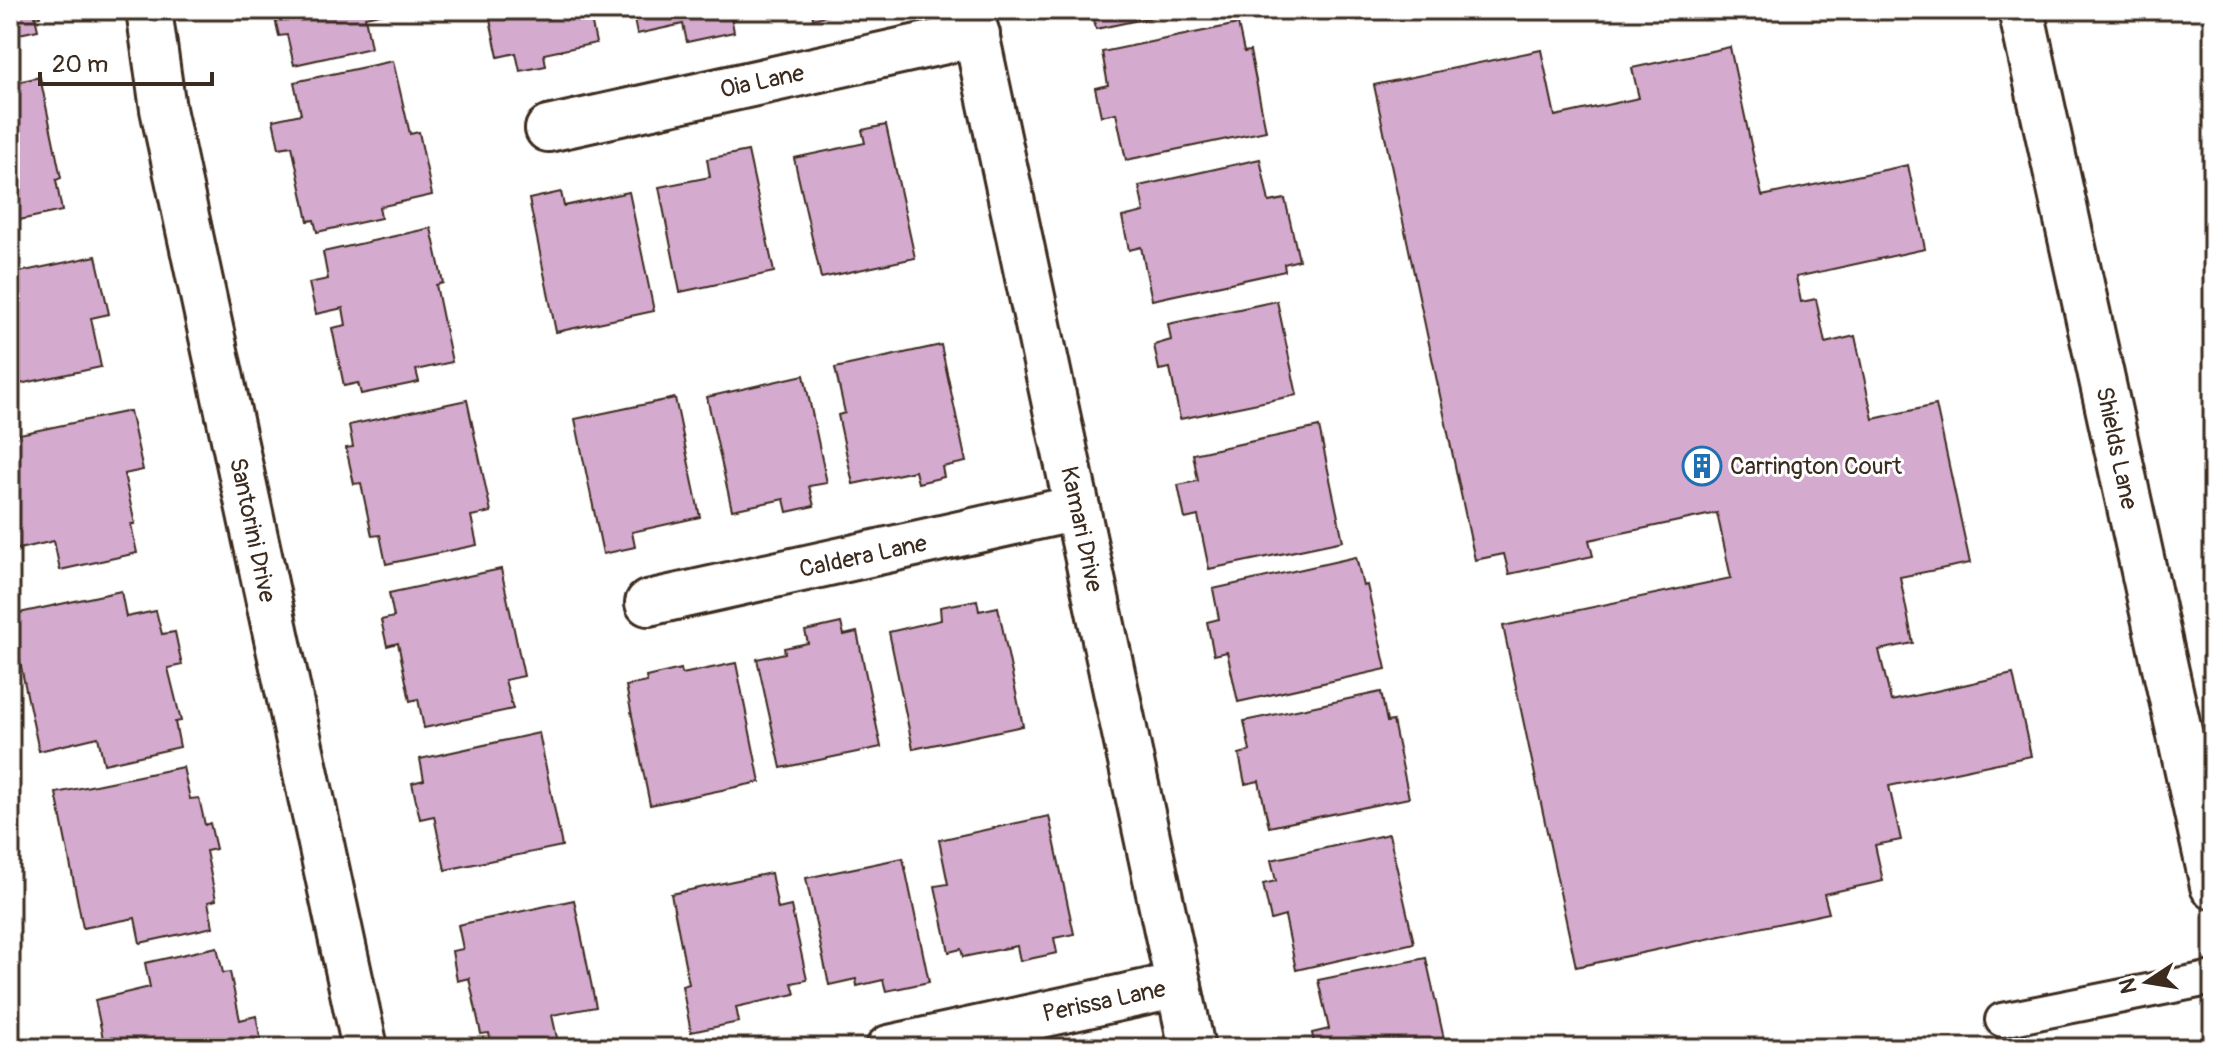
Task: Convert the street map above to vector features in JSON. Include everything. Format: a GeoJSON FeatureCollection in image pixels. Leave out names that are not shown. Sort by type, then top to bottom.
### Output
{"type":"FeatureCollection","features":[{"type":"Feature","properties":{"kind":"street","name":"Santorini Drive"},"geometry":{"type":"LineString","coordinates":[[149,10],[163,109],[365,1048]]}},
{"type":"Feature","properties":{"kind":"street","name":"Shields Lane"},"geometry":{"type":"LineString","coordinates":[[2021,10],[2201,772],[2213,886]]}},
{"type":"Feature","properties":{"kind":"street","name":"Oia Lane"},"geometry":{"type":"LineString","coordinates":[[548,129],[974,22]]}},
{"type":"Feature","properties":{"kind":"street","name":"Kamari Drive"},"geometry":{"type":"LineString","coordinates":[[974,22],[1192,1048]]}},
{"type":"Feature","properties":{"kind":"street","name":"Caldera Lane"},"geometry":{"type":"LineString","coordinates":[[648,603],[1077,508]]}},
{"type":"Feature","properties":{"kind":"street","name":"Perissa Lane"},"geometry":{"type":"LineString","coordinates":[[889,1048],[1179,985]]}},
{"type":"Feature","properties":{"kind":"lane"},"geometry":{"type":"LineString","coordinates":[[2002,1020],[2213,978]]}},
{"type":"Feature","properties":{"kind":"building"},"geometry":{"type":"Polygon","coordinates":[[[10,10],[39,10],[40,16],[35,17],[38,30],[10,36],[10,10]]]}},
{"type":"Feature","properties":{"kind":"building"},"geometry":{"type":"Polygon","coordinates":[[[273,10],[399,10],[365,17],[371,48],[294,65],[287,35],[279,36],[273,10]]]}},
{"type":"Feature","properties":{"kind":"building"},"geometry":{"type":"Polygon","coordinates":[[[488,10],[589,10],[596,43],[544,54],[546,66],[520,71],[516,53],[498,57],[488,10]]]}},
{"type":"Feature","properties":{"kind":"building"},"geometry":{"type":"Polygon","coordinates":[[[632,10],[730,10],[734,32],[687,42],[683,24],[637,34],[632,10]]]}},
{"type":"Feature","properties":{"kind":"building"},"geometry":{"type":"Polygon","coordinates":[[[812,10],[851,10],[813,19],[812,10]]]}},
{"type":"Feature","properties":{"kind":"building"},"geometry":{"type":"Polygon","coordinates":[[[1092,10],[1186,10],[1096,29],[1092,10]]]}},
{"type":"Feature","properties":{"kind":"building"},"geometry":{"type":"Polygon","coordinates":[[[1238,24],[1244,52],[1250,51],[1266,131],[1126,160],[1116,113],[1101,116],[1095,88],[1108,85],[1102,52],[1238,24]]]}},
{"type":"Feature","properties":{"kind":"building","name":"Carrington Court"},"geometry":{"type":"Polygon","coordinates":[[[1730,47],[1762,196],[1908,165],[1925,249],[1796,277],[1801,302],[1816,299],[1825,343],[1855,336],[1873,419],[1936,405],[1970,563],[1900,577],[1913,643],[1879,650],[1891,701],[2013,674],[2031,756],[1889,786],[1901,840],[1875,845],[1883,881],[1824,894],[1829,913],[1576,967],[1503,626],[1731,578],[1717,513],[1589,540],[1593,556],[1509,574],[1504,554],[1475,560],[1374,85],[1541,50],[1555,116],[1639,98],[1632,68],[1730,47]]]}},
{"type":"Feature","properties":{"kind":"building"},"geometry":{"type":"Polygon","coordinates":[[[393,61],[410,134],[419,132],[432,195],[379,207],[381,218],[317,232],[314,220],[308,221],[292,146],[279,148],[273,120],[301,114],[294,82],[393,61]]]}},
{"type":"Feature","properties":{"kind":"building"},"geometry":{"type":"Polygon","coordinates":[[[10,70],[13,83],[40,77],[61,178],[56,180],[62,211],[10,222],[10,70]]]}},
{"type":"Feature","properties":{"kind":"building"},"geometry":{"type":"Polygon","coordinates":[[[886,125],[915,258],[821,278],[794,158],[865,143],[862,130],[886,125]]]}},
{"type":"Feature","properties":{"kind":"building"},"geometry":{"type":"Polygon","coordinates":[[[748,151],[774,272],[680,292],[659,187],[710,177],[707,159],[748,151]]]}},
{"type":"Feature","properties":{"kind":"building"},"geometry":{"type":"Polygon","coordinates":[[[1260,159],[1269,202],[1285,199],[1299,260],[1284,264],[1285,271],[1152,300],[1141,247],[1129,250],[1122,217],[1144,212],[1139,186],[1260,159]]]}},
{"type":"Feature","properties":{"kind":"building"},"geometry":{"type":"Polygon","coordinates":[[[561,192],[564,206],[629,192],[654,311],[556,332],[529,199],[561,192]]]}},
{"type":"Feature","properties":{"kind":"building"},"geometry":{"type":"Polygon","coordinates":[[[431,228],[443,283],[436,285],[452,362],[416,370],[419,382],[361,394],[358,383],[344,386],[332,328],[346,325],[343,308],[316,314],[309,283],[328,279],[323,252],[431,228]]]}},
{"type":"Feature","properties":{"kind":"building"},"geometry":{"type":"Polygon","coordinates":[[[96,256],[109,314],[91,318],[101,367],[10,386],[10,274],[96,256]]]}},
{"type":"Feature","properties":{"kind":"building"},"geometry":{"type":"Polygon","coordinates":[[[1277,301],[1297,395],[1180,419],[1170,368],[1159,370],[1154,345],[1171,340],[1168,324],[1277,301]]]}},
{"type":"Feature","properties":{"kind":"building"},"geometry":{"type":"Polygon","coordinates":[[[941,345],[966,462],[942,467],[944,477],[918,483],[915,471],[853,484],[838,415],[845,413],[835,368],[941,345]]]}},
{"type":"Feature","properties":{"kind":"building"},"geometry":{"type":"Polygon","coordinates":[[[804,375],[827,483],[809,486],[814,506],[787,512],[784,499],[732,510],[707,397],[804,375]]]}},
{"type":"Feature","properties":{"kind":"building"},"geometry":{"type":"Polygon","coordinates":[[[675,398],[700,517],[632,532],[635,547],[603,554],[575,419],[675,398]]]}},
{"type":"Feature","properties":{"kind":"building"},"geometry":{"type":"Polygon","coordinates":[[[467,400],[491,512],[471,516],[477,545],[386,564],[380,535],[372,536],[361,483],[354,484],[346,448],[353,447],[349,425],[467,400]]]}},
{"type":"Feature","properties":{"kind":"building"},"geometry":{"type":"Polygon","coordinates":[[[130,411],[143,470],[124,474],[135,524],[131,524],[137,553],[60,570],[54,541],[10,551],[10,436],[130,411]]]}},
{"type":"Feature","properties":{"kind":"building"},"geometry":{"type":"Polygon","coordinates":[[[1319,427],[1343,541],[1209,569],[1198,516],[1185,519],[1178,485],[1198,481],[1193,454],[1319,427]]]}},
{"type":"Feature","properties":{"kind":"building"},"geometry":{"type":"Polygon","coordinates":[[[1356,557],[1363,586],[1367,585],[1386,669],[1238,702],[1227,652],[1214,655],[1207,622],[1219,619],[1213,589],[1356,557]]]}},
{"type":"Feature","properties":{"kind":"building"},"geometry":{"type":"Polygon","coordinates":[[[501,569],[524,676],[505,680],[513,709],[424,728],[418,699],[410,701],[398,643],[387,646],[381,620],[394,617],[389,593],[501,569]]]}},
{"type":"Feature","properties":{"kind":"building"},"geometry":{"type":"Polygon","coordinates":[[[121,591],[126,617],[156,611],[162,634],[175,632],[182,665],[168,668],[181,721],[175,722],[180,747],[104,764],[98,737],[39,751],[10,615],[121,591]]]}},
{"type":"Feature","properties":{"kind":"building"},"geometry":{"type":"Polygon","coordinates":[[[977,600],[979,611],[998,607],[1023,726],[913,749],[889,632],[941,620],[940,607],[977,600]]]}},
{"type":"Feature","properties":{"kind":"building"},"geometry":{"type":"Polygon","coordinates":[[[841,623],[844,635],[857,632],[881,747],[781,768],[757,659],[785,653],[784,648],[808,643],[805,631],[841,623]]]}},
{"type":"Feature","properties":{"kind":"building"},"geometry":{"type":"Polygon","coordinates":[[[736,663],[760,782],[650,805],[626,686],[647,682],[646,677],[681,669],[682,674],[736,663]]]}},
{"type":"Feature","properties":{"kind":"building"},"geometry":{"type":"Polygon","coordinates":[[[1381,692],[1387,722],[1393,721],[1409,798],[1269,827],[1259,781],[1245,784],[1239,754],[1250,751],[1244,721],[1381,692]]]}},
{"type":"Feature","properties":{"kind":"building"},"geometry":{"type":"Polygon","coordinates":[[[539,733],[562,846],[445,870],[434,816],[420,819],[412,783],[424,780],[420,759],[539,733]]]}},
{"type":"Feature","properties":{"kind":"building"},"geometry":{"type":"Polygon","coordinates":[[[183,767],[190,799],[199,798],[205,825],[210,823],[216,849],[206,851],[216,900],[208,902],[213,927],[140,943],[135,918],[83,928],[56,793],[183,767]]]}},
{"type":"Feature","properties":{"kind":"building"},"geometry":{"type":"Polygon","coordinates":[[[1049,816],[1074,934],[1054,938],[1057,953],[1020,961],[1017,946],[963,957],[961,949],[949,952],[935,886],[948,884],[939,840],[1049,816]]]}},
{"type":"Feature","properties":{"kind":"building"},"geometry":{"type":"Polygon","coordinates":[[[1389,834],[1414,943],[1296,970],[1285,916],[1271,920],[1263,884],[1276,881],[1271,860],[1389,834]]]}},
{"type":"Feature","properties":{"kind":"building"},"geometry":{"type":"Polygon","coordinates":[[[903,858],[929,982],[886,991],[883,980],[857,986],[856,979],[829,985],[806,878],[903,858]]]}},
{"type":"Feature","properties":{"kind":"building"},"geometry":{"type":"Polygon","coordinates":[[[771,873],[778,909],[791,906],[807,980],[792,983],[795,994],[736,1007],[739,1022],[691,1032],[682,986],[689,984],[671,894],[771,873]]]}},
{"type":"Feature","properties":{"kind":"building"},"geometry":{"type":"Polygon","coordinates":[[[574,900],[596,1007],[552,1015],[559,1047],[492,1048],[489,1033],[481,1034],[469,978],[457,981],[452,951],[463,949],[458,925],[574,900]]]}},
{"type":"Feature","properties":{"kind":"building"},"geometry":{"type":"Polygon","coordinates":[[[217,947],[223,973],[230,972],[240,1020],[256,1016],[262,1045],[250,1048],[105,1048],[95,1000],[150,987],[145,963],[217,947]]]}},
{"type":"Feature","properties":{"kind":"building"},"geometry":{"type":"Polygon","coordinates":[[[1426,958],[1446,1048],[1315,1048],[1312,1033],[1329,1029],[1318,980],[1426,958]]]}},
{"type":"Feature","properties":{"kind":"place","name":"Carrington Court"},"geometry":{"type":"Point","coordinates":[1702,466]}}]}
